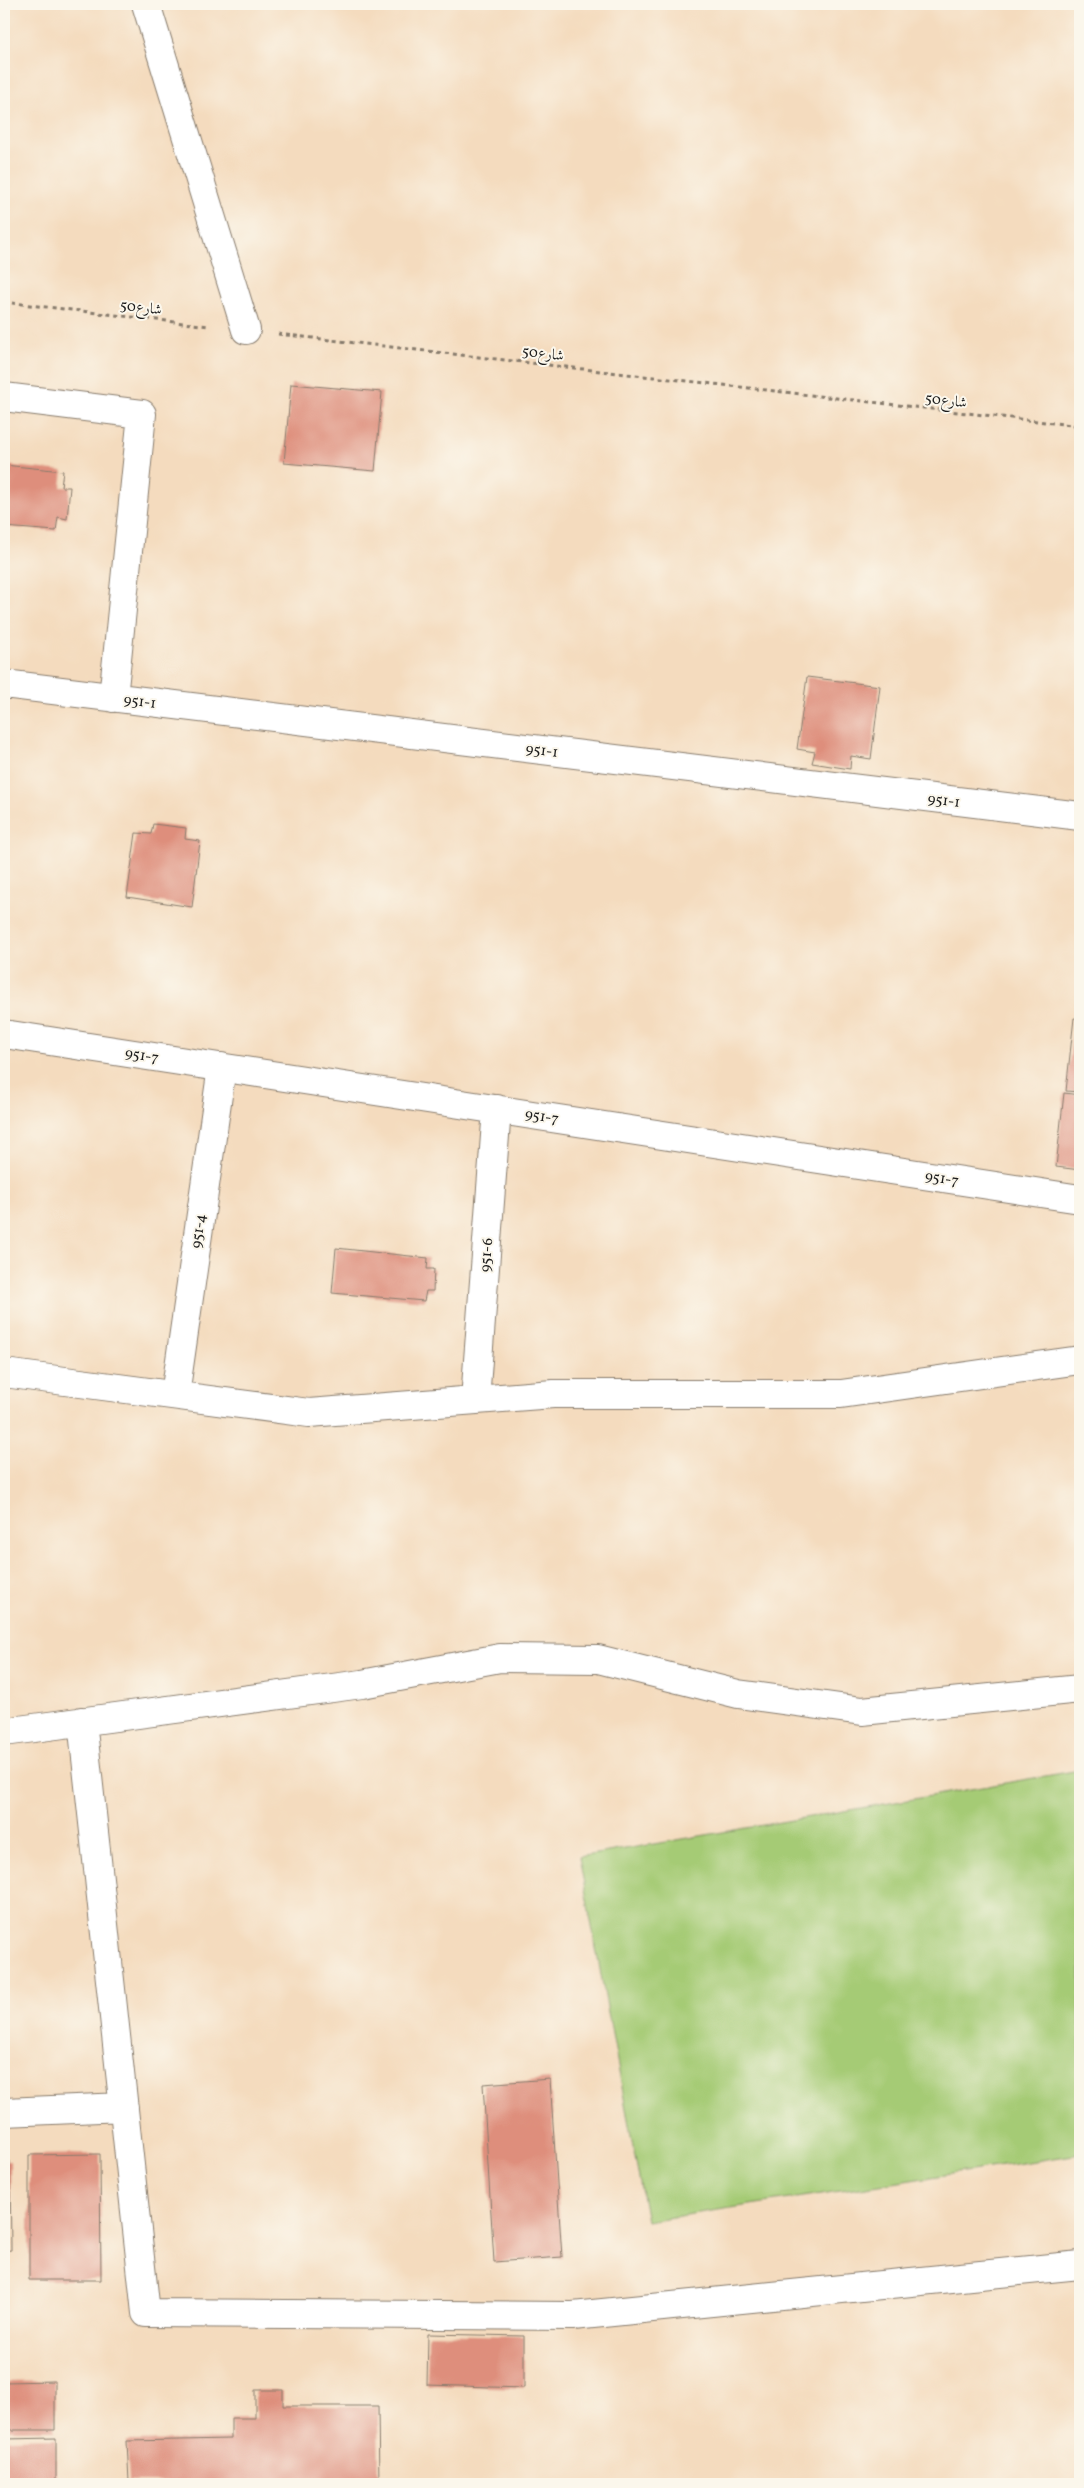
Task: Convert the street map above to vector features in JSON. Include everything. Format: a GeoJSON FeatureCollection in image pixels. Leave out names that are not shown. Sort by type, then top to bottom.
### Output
{"type":"FeatureCollection","features":[{"type":"Feature","properties":{"kind":"street"},"geometry":{"type":"LineString","coordinates":[[146,4],[246,330]]}},
{"type":"Feature","properties":{"kind":"street"},"geometry":{"type":"LineString","coordinates":[[4,397],[142,414],[113,698]]}},
{"type":"Feature","properties":{"kind":"street","name":"951-1"},"geometry":{"type":"LineString","coordinates":[[4,684],[1080,816]]}},
{"type":"Feature","properties":{"kind":"street","name":"951-7"},"geometry":{"type":"LineString","coordinates":[[4,1034],[1080,1199]]}},
{"type":"Feature","properties":{"kind":"street","name":"951-4"},"geometry":{"type":"LineString","coordinates":[[175,1395],[222,1067]]}},
{"type":"Feature","properties":{"kind":"street","name":"951-6"},"geometry":{"type":"LineString","coordinates":[[476,1400],[497,1109]]}},
{"type":"Feature","properties":{"kind":"street"},"geometry":{"type":"LineString","coordinates":[[4,1374],[309,1412],[553,1394],[841,1394],[1080,1360]]}},
{"type":"Feature","properties":{"kind":"street"},"geometry":{"type":"LineString","coordinates":[[4,1732],[362,1684],[500,1658],[598,1659],[738,1694],[862,1711],[1080,1690]]}},
{"type":"Feature","properties":{"kind":"street"},"geometry":{"type":"LineString","coordinates":[[82,1722],[146,2313],[573,2316],[1080,2265]]}},
{"type":"Feature","properties":{"kind":"street"},"geometry":{"type":"LineString","coordinates":[[4,2112],[124,2108]]}},
{"type":"Feature","properties":{"kind":"path","name":"شارع50"},"geometry":{"type":"LineString","coordinates":[[4,302],[1080,426]]}},
{"type":"Feature","properties":{"kind":"green space"},"geometry":{"type":"Polygon","coordinates":[[[1080,1770],[1080,2154],[647,2221],[579,1857],[1080,1770]]]}},
{"type":"Feature","properties":{"kind":"building"},"geometry":{"type":"Polygon","coordinates":[[[291,384],[382,392],[375,471],[284,463],[291,384]]]}},
{"type":"Feature","properties":{"kind":"building"},"geometry":{"type":"Polygon","coordinates":[[[4,465],[63,471],[61,487],[70,487],[67,519],[58,517],[56,531],[4,527],[4,465]]]}},
{"type":"Feature","properties":{"kind":"building"},"geometry":{"type":"Polygon","coordinates":[[[807,677],[880,686],[871,759],[851,756],[850,769],[812,763],[815,752],[797,749],[807,677]]]}},
{"type":"Feature","properties":{"kind":"building"},"geometry":{"type":"Polygon","coordinates":[[[153,824],[186,828],[185,839],[200,841],[192,907],[127,897],[136,833],[151,834],[153,824]]]}},
{"type":"Feature","properties":{"kind":"building"},"geometry":{"type":"Polygon","coordinates":[[[1074,1018],[1080,1019],[1080,1092],[1066,1091],[1074,1018]]]}},
{"type":"Feature","properties":{"kind":"building"},"geometry":{"type":"Polygon","coordinates":[[[1064,1093],[1080,1095],[1080,1170],[1056,1167],[1064,1093]]]}},
{"type":"Feature","properties":{"kind":"building"},"geometry":{"type":"Polygon","coordinates":[[[336,1248],[428,1258],[427,1269],[434,1269],[433,1291],[426,1291],[424,1301],[332,1293],[336,1248]]]}},
{"type":"Feature","properties":{"kind":"building"},"geometry":{"type":"Polygon","coordinates":[[[550,2079],[562,2257],[494,2262],[483,2084],[550,2079]]]}},
{"type":"Feature","properties":{"kind":"building"},"geometry":{"type":"Polygon","coordinates":[[[100,2154],[101,2280],[29,2280],[29,2155],[100,2154]]]}},
{"type":"Feature","properties":{"kind":"building"},"geometry":{"type":"Polygon","coordinates":[[[4,2161],[10,2161],[11,2250],[4,2251],[4,2161]]]}},
{"type":"Feature","properties":{"kind":"building"},"geometry":{"type":"Polygon","coordinates":[[[428,2334],[524,2336],[524,2388],[427,2385],[428,2334]]]}},
{"type":"Feature","properties":{"kind":"building"},"geometry":{"type":"Polygon","coordinates":[[[55,2381],[55,2430],[4,2430],[4,2382],[55,2381]]]}},
{"type":"Feature","properties":{"kind":"building"},"geometry":{"type":"Polygon","coordinates":[[[255,2390],[283,2390],[283,2406],[378,2406],[379,2484],[129,2482],[127,2441],[231,2439],[231,2418],[255,2418],[255,2390]]]}},
{"type":"Feature","properties":{"kind":"building"},"geometry":{"type":"Polygon","coordinates":[[[56,2438],[56,2484],[4,2484],[4,2439],[56,2438]]]}}]}
